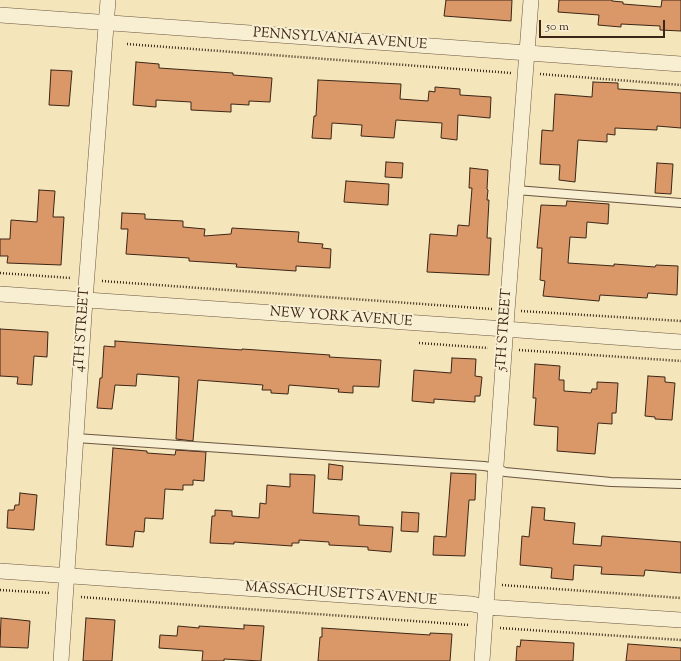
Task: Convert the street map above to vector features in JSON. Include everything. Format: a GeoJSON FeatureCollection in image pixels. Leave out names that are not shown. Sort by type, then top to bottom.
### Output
{"type":"FeatureCollection","features":[{"type":"Feature","properties":{"kind":"street","name":"4TH STREET"},"geometry":{"type":"LineString","coordinates":[[61,661],[68,576],[85,300],[108,0]]}},
{"type":"Feature","properties":{"kind":"street","name":"5TH STREET"},"geometry":{"type":"LineString","coordinates":[[482,661],[505,330],[531,0]]}},
{"type":"Feature","properties":{"kind":"street","name":"PENNSYLVANIA AVENUE"},"geometry":{"type":"LineString","coordinates":[[0,15],[681,64]]}},
{"type":"Feature","properties":{"kind":"street","name":"NEW YORK AVENUE"},"geometry":{"type":"LineString","coordinates":[[0,294],[681,342]]}},
{"type":"Feature","properties":{"kind":"street","name":"MASSACHUSETTS AVENUE"},"geometry":{"type":"LineString","coordinates":[[0,571],[681,620]]}},
{"type":"Feature","properties":{"kind":"lane"},"geometry":{"type":"LineString","coordinates":[[516,190],[681,203]]}},
{"type":"Feature","properties":{"kind":"lane"},"geometry":{"type":"LineString","coordinates":[[76,438],[496,468],[505,472],[611,482],[681,484]]}},
{"type":"Feature","properties":{"kind":"path"},"geometry":{"type":"LineString","coordinates":[[127,44],[509,74],[525,73],[681,85]]}},
{"type":"Feature","properties":{"kind":"path"},"geometry":{"type":"LineString","coordinates":[[0,273],[681,322]]}},
{"type":"Feature","properties":{"kind":"path"},"geometry":{"type":"LineString","coordinates":[[419,343],[681,361]]}},
{"type":"Feature","properties":{"kind":"path"},"geometry":{"type":"LineString","coordinates":[[488,584],[681,598]]}},
{"type":"Feature","properties":{"kind":"path"},"geometry":{"type":"LineString","coordinates":[[0,590],[48,594],[53,593]]}},
{"type":"Feature","properties":{"kind":"path"},"geometry":{"type":"LineString","coordinates":[[75,596],[681,640]]}},
{"type":"Feature","properties":{"kind":"building"},"geometry":{"type":"Polygon","coordinates":[[[446,0],[512,0],[511,21],[444,16],[446,0]]]}},
{"type":"Feature","properties":{"kind":"building"},"geometry":{"type":"Polygon","coordinates":[[[559,0],[612,0],[623,2],[623,4],[661,7],[662,0],[681,0],[681,31],[660,30],[660,26],[621,24],[621,27],[598,25],[599,15],[558,12],[559,0]]]}},
{"type":"Feature","properties":{"kind":"building"},"geometry":{"type":"Polygon","coordinates":[[[136,62],[159,64],[159,68],[233,73],[233,75],[272,78],[270,102],[249,101],[249,105],[231,104],[231,112],[191,110],[191,102],[156,100],[156,107],[133,105],[136,62]]]}},
{"type":"Feature","properties":{"kind":"building"},"geometry":{"type":"Polygon","coordinates":[[[51,70],[72,71],[69,106],[49,105],[51,70]]]}},
{"type":"Feature","properties":{"kind":"building"},"geometry":{"type":"Polygon","coordinates":[[[318,80],[401,84],[400,99],[428,101],[429,91],[435,92],[435,87],[460,89],[460,95],[491,97],[490,118],[458,115],[457,140],[441,138],[442,123],[396,120],[394,138],[361,136],[362,125],[332,123],[331,139],[312,138],[314,116],[316,116],[318,80]]]}},
{"type":"Feature","properties":{"kind":"building"},"geometry":{"type":"Polygon","coordinates":[[[593,82],[618,83],[618,89],[681,93],[681,128],[657,126],[657,130],[615,128],[615,135],[607,134],[607,142],[578,140],[575,182],[559,180],[560,165],[540,164],[542,130],[553,131],[555,94],[592,97],[593,82]]]}},
{"type":"Feature","properties":{"kind":"building"},"geometry":{"type":"Polygon","coordinates":[[[386,162],[403,163],[402,178],[385,177],[386,162]]]}},
{"type":"Feature","properties":{"kind":"building"},"geometry":{"type":"Polygon","coordinates":[[[657,163],[673,164],[671,194],[655,193],[657,163]]]}},
{"type":"Feature","properties":{"kind":"building"},"geometry":{"type":"Polygon","coordinates":[[[470,168],[488,170],[487,200],[489,200],[487,238],[491,238],[489,275],[427,272],[430,234],[457,236],[458,225],[469,226],[472,188],[469,188],[470,168]]]}},
{"type":"Feature","properties":{"kind":"building"},"geometry":{"type":"Polygon","coordinates":[[[346,181],[389,184],[388,205],[344,202],[346,181]]]}},
{"type":"Feature","properties":{"kind":"building"},"geometry":{"type":"Polygon","coordinates":[[[39,190],[55,191],[53,217],[64,217],[61,265],[7,263],[8,256],[0,256],[0,239],[10,239],[11,220],[37,222],[39,190]]]}},
{"type":"Feature","properties":{"kind":"building"},"geometry":{"type":"Polygon","coordinates":[[[567,201],[609,204],[608,224],[587,222],[586,238],[570,237],[568,263],[614,266],[614,264],[655,267],[656,265],[678,266],[677,295],[648,293],[647,298],[600,295],[599,301],[543,296],[545,281],[540,280],[542,248],[537,248],[541,205],[566,206],[567,201]]]}},
{"type":"Feature","properties":{"kind":"building"},"geometry":{"type":"Polygon","coordinates":[[[122,213],[145,214],[145,219],[183,221],[183,227],[205,229],[204,236],[231,234],[232,228],[299,232],[298,242],[323,244],[322,248],[331,249],[330,268],[296,266],[296,271],[236,267],[237,264],[189,261],[189,258],[126,254],[128,229],[121,229],[122,213]]]}},
{"type":"Feature","properties":{"kind":"building"},"geometry":{"type":"Polygon","coordinates":[[[0,329],[48,332],[47,357],[34,356],[32,385],[17,384],[18,377],[0,376],[0,329]]]}},
{"type":"Feature","properties":{"kind":"building"},"geometry":{"type":"Polygon","coordinates":[[[115,341],[330,355],[329,357],[381,360],[379,387],[353,386],[353,393],[338,392],[339,389],[289,385],[288,394],[271,393],[271,390],[262,390],[263,385],[198,380],[193,441],[176,439],[179,377],[137,374],[136,386],[115,385],[112,409],[97,408],[100,378],[102,378],[104,346],[115,347],[115,341]]]}},
{"type":"Feature","properties":{"kind":"building"},"geometry":{"type":"Polygon","coordinates":[[[452,358],[476,359],[475,376],[482,377],[480,396],[475,396],[475,402],[434,399],[434,403],[412,401],[414,370],[451,373],[452,358]]]}},
{"type":"Feature","properties":{"kind":"building"},"geometry":{"type":"Polygon","coordinates":[[[535,364],[560,366],[559,380],[564,380],[564,391],[591,393],[592,389],[597,389],[597,382],[618,383],[616,413],[612,413],[612,424],[598,423],[595,454],[557,451],[558,427],[534,425],[536,398],[533,398],[535,364]]]}},
{"type":"Feature","properties":{"kind":"building"},"geometry":{"type":"Polygon","coordinates":[[[648,376],[665,377],[665,382],[675,383],[672,420],[655,419],[655,417],[645,416],[648,376]]]}},
{"type":"Feature","properties":{"kind":"building"},"geometry":{"type":"Polygon","coordinates":[[[113,448],[175,455],[176,450],[206,452],[204,481],[193,480],[193,485],[183,485],[183,490],[165,489],[163,519],[145,518],[144,532],[135,531],[133,547],[106,545],[113,448]]]}},
{"type":"Feature","properties":{"kind":"building"},"geometry":{"type":"Polygon","coordinates":[[[329,464],[343,466],[342,480],[328,479],[329,464]]]}},
{"type":"Feature","properties":{"kind":"building"},"geometry":{"type":"Polygon","coordinates":[[[451,473],[476,474],[475,500],[469,500],[465,556],[433,555],[434,536],[446,537],[451,473]]]}},
{"type":"Feature","properties":{"kind":"building"},"geometry":{"type":"Polygon","coordinates":[[[290,474],[315,475],[313,513],[359,516],[359,525],[393,527],[391,552],[368,550],[368,547],[329,545],[329,542],[299,540],[299,543],[292,543],[292,546],[234,542],[234,544],[210,543],[212,516],[215,516],[215,510],[232,511],[232,516],[259,518],[260,503],[266,504],[267,485],[290,487],[290,474]]]}},
{"type":"Feature","properties":{"kind":"building"},"geometry":{"type":"Polygon","coordinates":[[[20,493],[37,495],[34,530],[7,528],[8,510],[14,510],[15,505],[19,505],[20,493]]]}},
{"type":"Feature","properties":{"kind":"building"},"geometry":{"type":"Polygon","coordinates":[[[532,507],[545,508],[544,520],[575,523],[573,544],[601,546],[602,536],[681,542],[681,573],[645,570],[644,576],[601,574],[602,567],[574,565],[573,580],[551,578],[552,568],[520,565],[522,536],[529,537],[532,507]]]}},
{"type":"Feature","properties":{"kind":"building"},"geometry":{"type":"Polygon","coordinates":[[[402,512],[419,513],[418,532],[401,531],[402,512]]]}},
{"type":"Feature","properties":{"kind":"building"},"geometry":{"type":"Polygon","coordinates":[[[1,618],[30,621],[28,648],[0,647],[1,618]]]}},
{"type":"Feature","properties":{"kind":"building"},"geometry":{"type":"Polygon","coordinates":[[[86,618],[115,620],[112,661],[83,661],[86,618]]]}},
{"type":"Feature","properties":{"kind":"building"},"geometry":{"type":"Polygon","coordinates":[[[244,625],[264,626],[261,661],[224,659],[224,661],[202,661],[203,651],[159,648],[160,635],[177,636],[178,626],[244,629],[244,625]]]}},
{"type":"Feature","properties":{"kind":"building"},"geometry":{"type":"Polygon","coordinates":[[[322,628],[430,635],[430,633],[452,634],[450,661],[318,661],[322,628]]]}},
{"type":"Feature","properties":{"kind":"building"},"geometry":{"type":"Polygon","coordinates":[[[521,640],[574,643],[573,661],[516,661],[517,646],[520,647],[521,640]]]}},
{"type":"Feature","properties":{"kind":"building"},"geometry":{"type":"Polygon","coordinates":[[[628,644],[681,648],[681,661],[626,661],[628,644]]]}}]}
